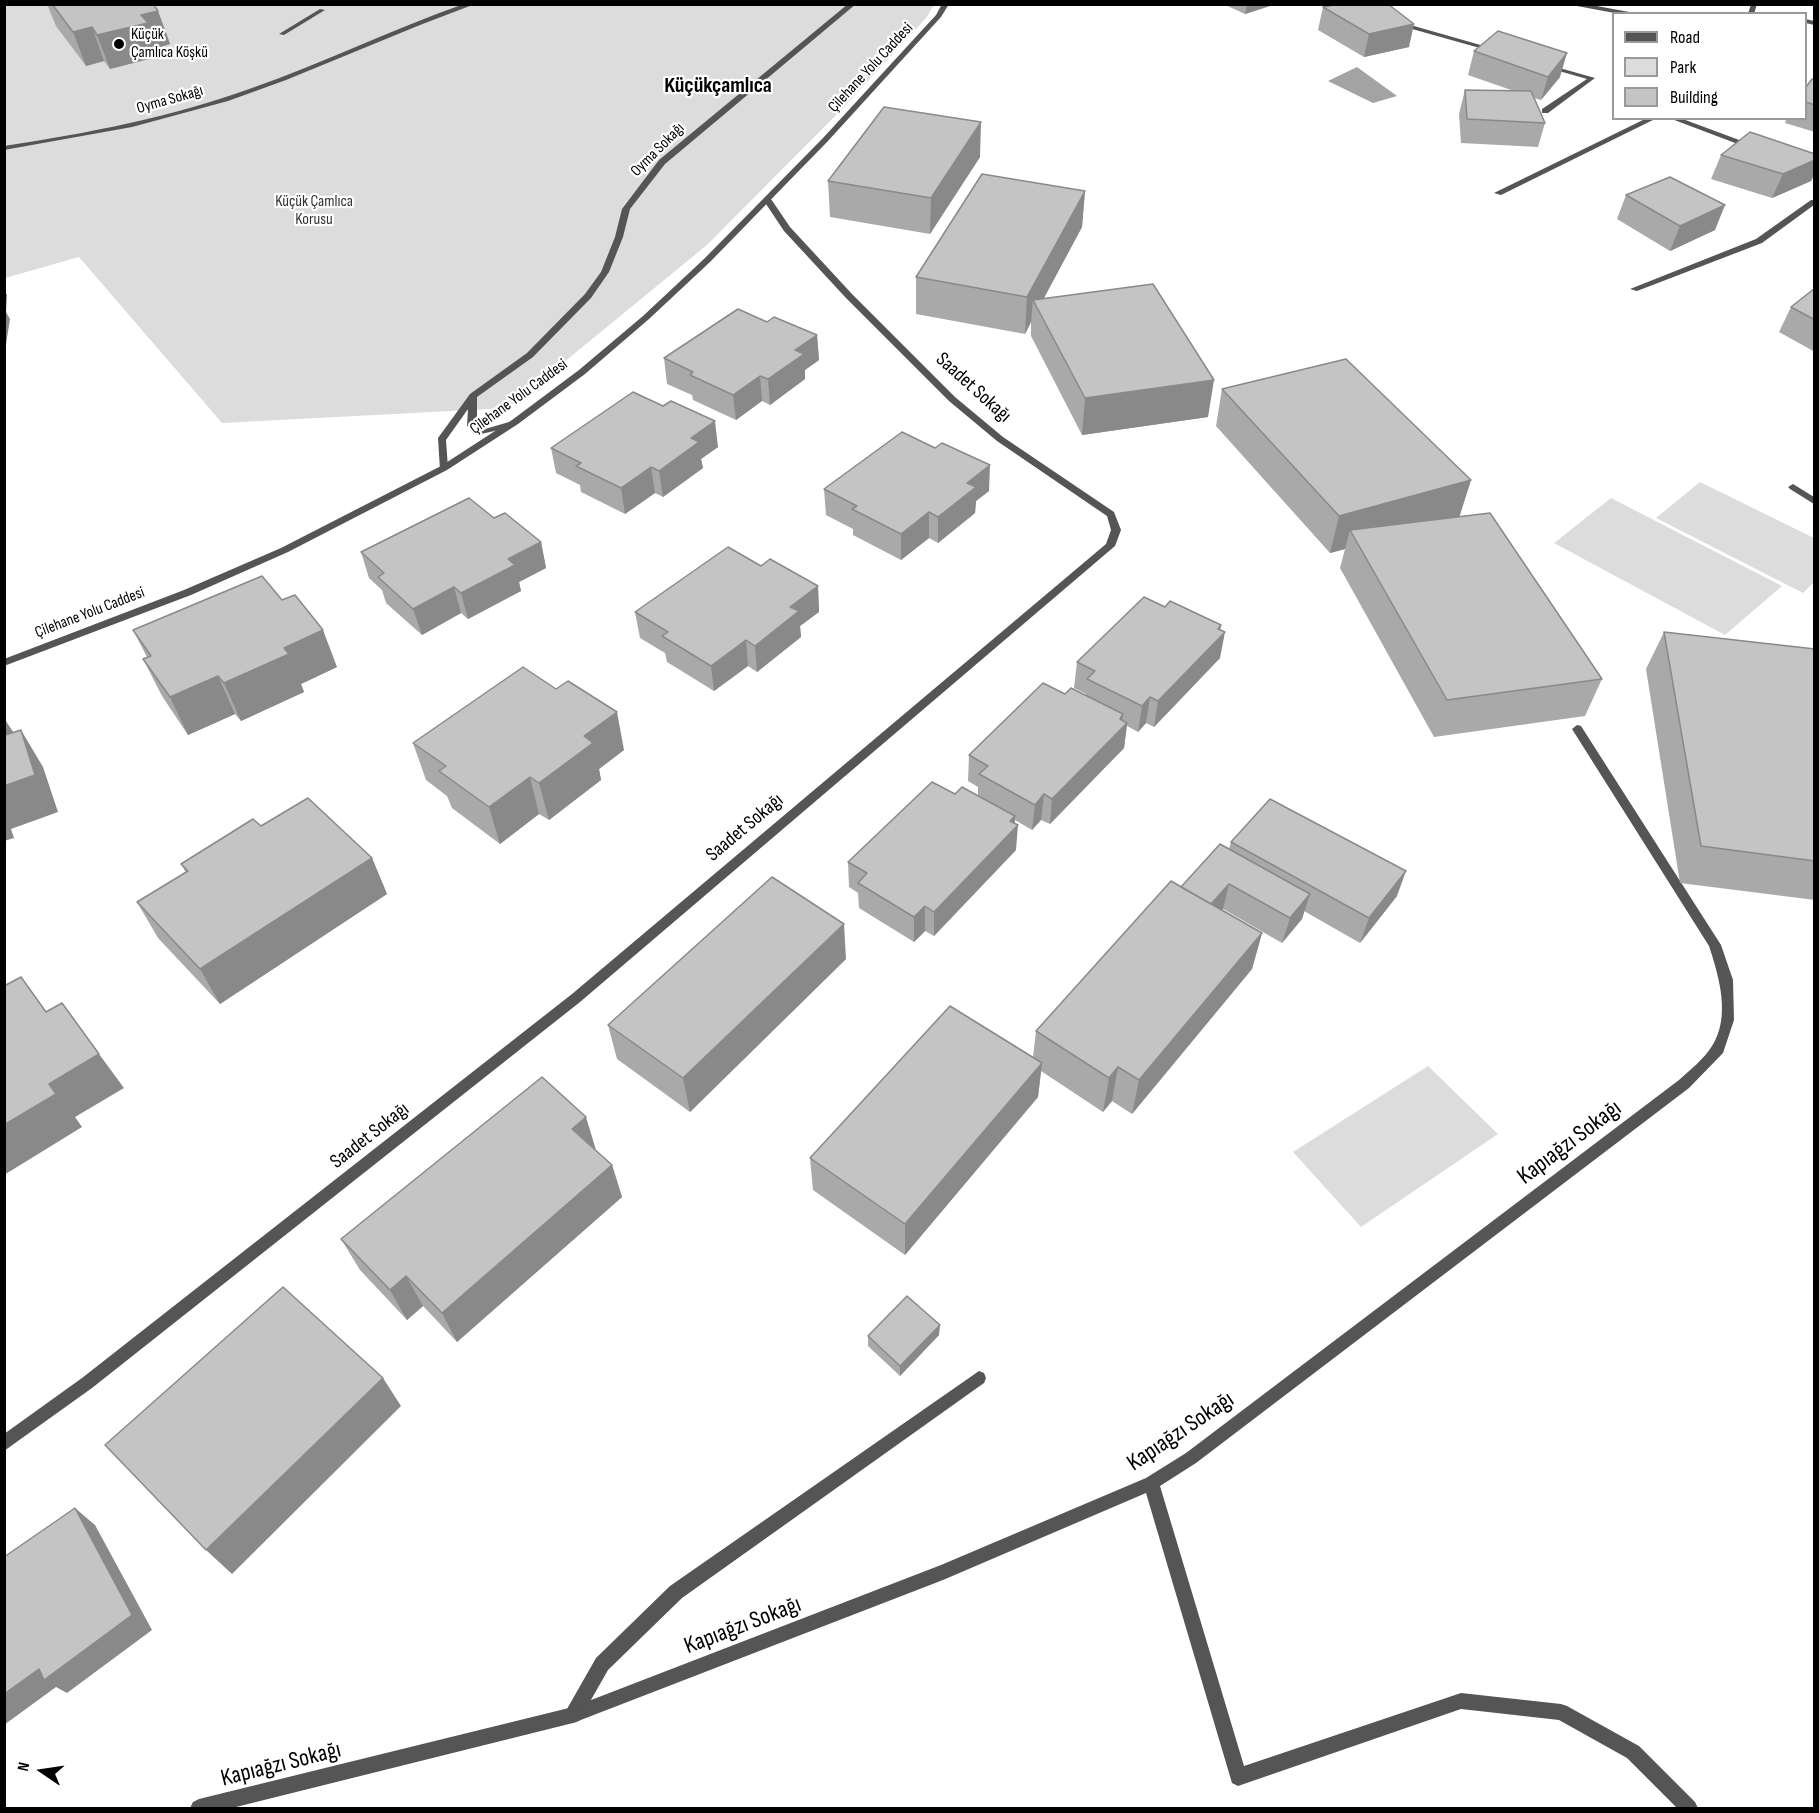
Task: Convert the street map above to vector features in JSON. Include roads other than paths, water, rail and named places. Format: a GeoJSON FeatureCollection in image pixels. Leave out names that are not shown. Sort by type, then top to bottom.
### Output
{"type":"FeatureCollection","features":[{"type":"Feature","properties":{"kind":"street","name":"Oyma Sokağı"},"geometry":{"type":"LineString","coordinates":[[4,148],[102,133],[148,123],[208,105],[307,71],[425,20],[472,4]]}},
{"type":"Feature","properties":{"kind":"street","name":"Oyma Sokağı"},"geometry":{"type":"LineString","coordinates":[[443,468],[441,441],[473,396],[530,355],[588,296],[605,272],[619,237],[626,208],[663,162],[853,4]]}},
{"type":"Feature","properties":{"kind":"street","name":"Çilehane Yolu Caddesi"},"geometry":{"type":"LineString","coordinates":[[4,663],[254,564],[326,530],[443,468],[509,425],[605,351],[703,264],[768,201],[939,16],[946,4]]}},
{"type":"Feature","properties":{"kind":"street"},"geometry":{"type":"LineString","coordinates":[[1569,4],[1623,12]]}},
{"type":"Feature","properties":{"kind":"street"},"geometry":{"type":"LineString","coordinates":[[282,34],[322,10]]}},
{"type":"Feature","properties":{"kind":"street"},"geometry":{"type":"LineString","coordinates":[[1386,21],[1500,52]]}},
{"type":"Feature","properties":{"kind":"street"},"geometry":{"type":"LineString","coordinates":[[1535,62],[1592,78],[1545,111]]}},
{"type":"Feature","properties":{"kind":"street"},"geometry":{"type":"LineString","coordinates":[[1498,193],[1650,120]]}},
{"type":"Feature","properties":{"kind":"street"},"geometry":{"type":"LineString","coordinates":[[1678,120],[1760,149]]}},
{"type":"Feature","properties":{"kind":"street","name":"Saadet Sokağı"},"geometry":{"type":"LineString","coordinates":[[4,1444],[87,1383],[576,998],[1110,546],[1116,536],[1117,524],[1111,514],[1000,439],[952,399],[849,296],[787,229],[768,201]]}},
{"type":"Feature","properties":{"kind":"street"},"geometry":{"type":"LineString","coordinates":[[1634,289],[1759,241],[1815,202]]}},
{"type":"Feature","properties":{"kind":"street"},"geometry":{"type":"LineString","coordinates":[[473,396],[472,426],[484,432],[509,425]]}},
{"type":"Feature","properties":{"kind":"street"},"geometry":{"type":"LineString","coordinates":[[1793,487],[1815,501]]}},
{"type":"Feature","properties":{"kind":"street","name":"Kapıağzı Sokağı"},"geometry":{"type":"LineString","coordinates":[[199,1809],[573,1715],[943,1572],[1151,1483],[1191,1458],[1684,1084],[1718,1049],[1728,1020],[1727,980],[1715,945],[1577,729]]}},
{"type":"Feature","properties":{"kind":"street"},"geometry":{"type":"LineString","coordinates":[[573,1715],[603,1664],[676,1592],[979,1378]]}},
{"type":"Feature","properties":{"kind":"street"},"geometry":{"type":"LineString","coordinates":[[1151,1483],[1238,1777],[1461,1701],[1561,1712],[1633,1752],[1689,1809]]}},
{"type":"Feature","properties":{"kind":"place","name":"Küçük Çamlıca Köşkü"},"geometry":{"type":"Point","coordinates":[119,44]}},
{"type":"Feature","properties":{"kind":"district","name":"Küçükçamlıca"},"geometry":{"type":"Point","coordinates":[718,86]}},
{"type":"Feature","properties":{"kind":"park label","name":"Küçük Çamlıca Korusu"},"geometry":{"type":"Point","coordinates":[314,211]}}]}
